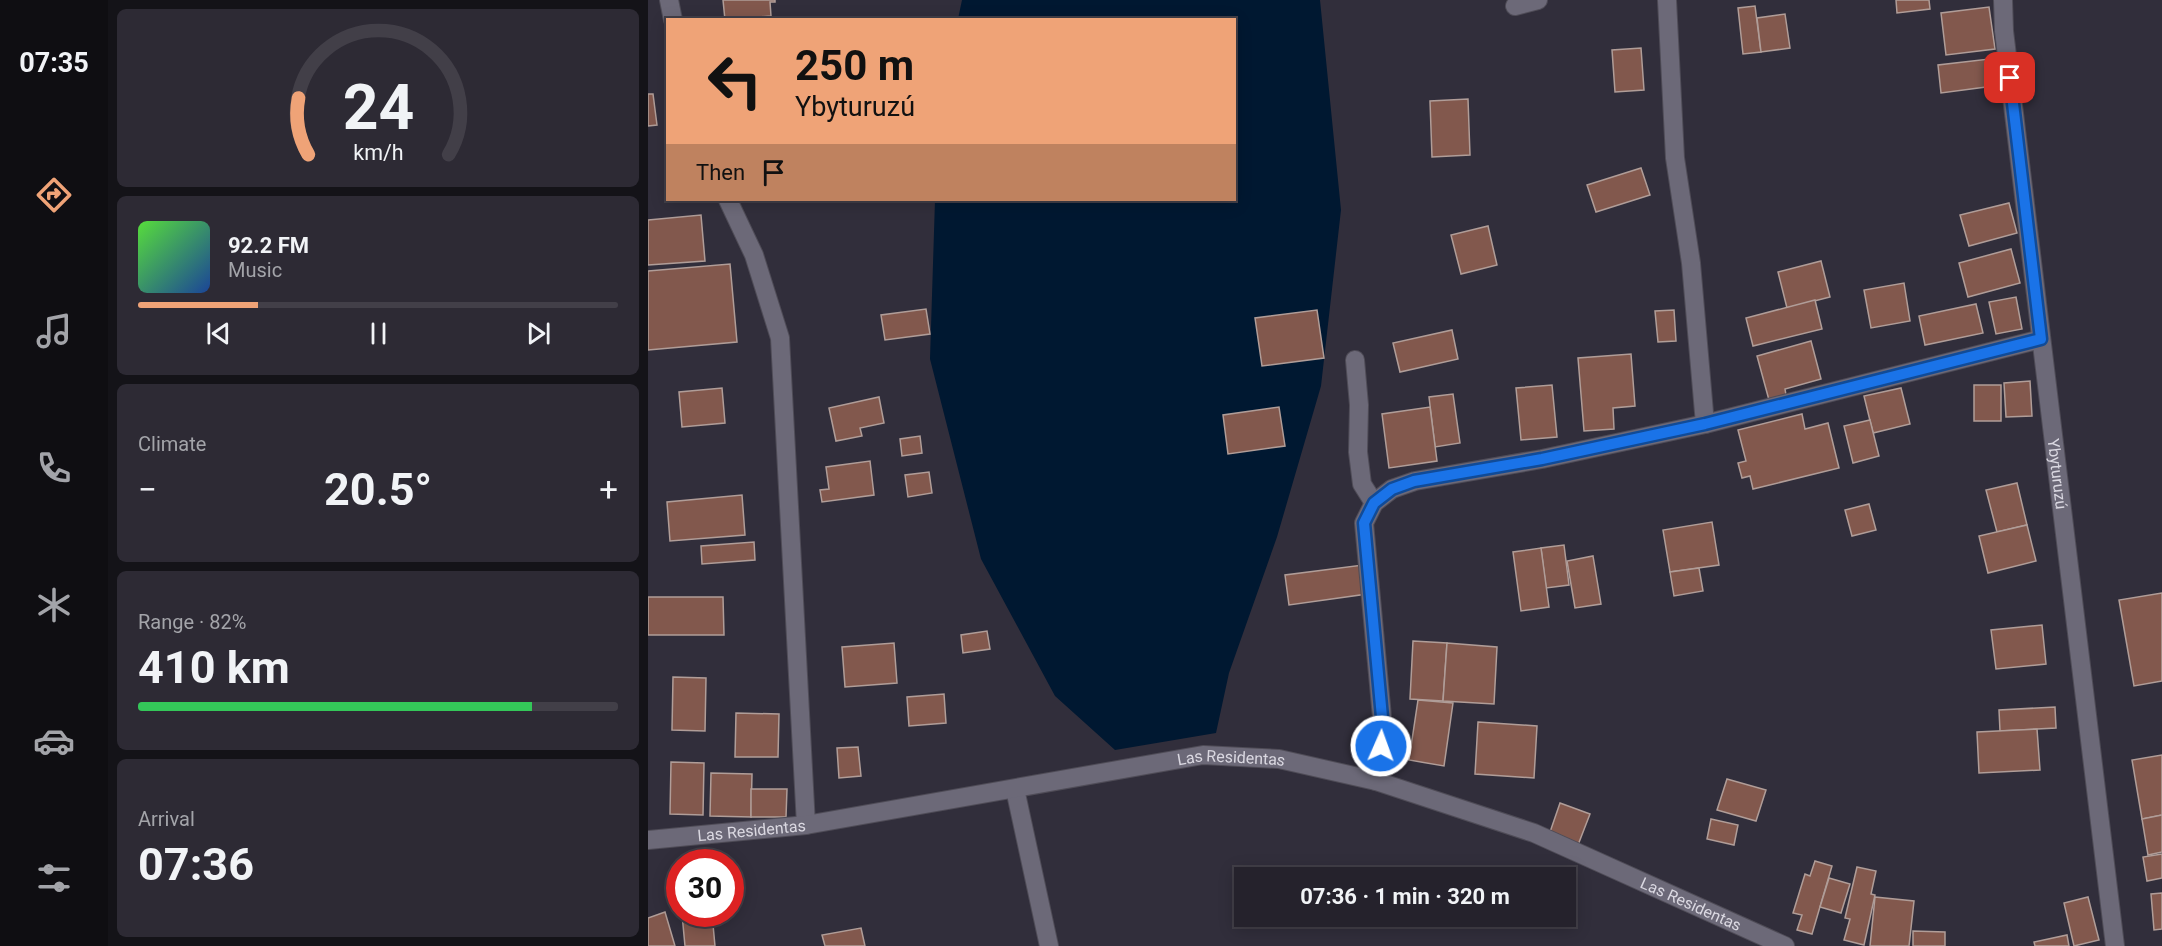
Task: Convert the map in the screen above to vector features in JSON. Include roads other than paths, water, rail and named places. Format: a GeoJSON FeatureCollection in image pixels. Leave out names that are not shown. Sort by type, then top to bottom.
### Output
{"type":"FeatureCollection","features":[{"type":"Feature","properties":{"kind":"street"},"geometry":{"type":"LineString","coordinates":[[669,0],[673,18]]}},
{"type":"Feature","properties":{"kind":"street"},"geometry":{"type":"LineString","coordinates":[[1515,6],[1538,0]]}},
{"type":"Feature","properties":{"kind":"street"},"geometry":{"type":"LineString","coordinates":[[1667,0],[1675,158],[1691,263],[1705,424]]}},
{"type":"Feature","properties":{"kind":"street","name":"Ybyturuzú"},"geometry":{"type":"LineString","coordinates":[[2003,0],[2004,30],[2115,946]]}},
{"type":"Feature","properties":{"kind":"street"},"geometry":{"type":"LineString","coordinates":[[728,201],[754,255],[780,338],[806,825]]}},
{"type":"Feature","properties":{"kind":"street"},"geometry":{"type":"LineString","coordinates":[[1376,781],[1383,728],[1364,523],[1374,503],[1392,489],[1414,481],[1542,459],[1705,424],[2041,339]]}},
{"type":"Feature","properties":{"kind":"street"},"geometry":{"type":"LineString","coordinates":[[1355,360],[1359,405],[1358,452],[1362,484],[1374,503]]}},
{"type":"Feature","properties":{"kind":"street","name":"Las Residentas"},"geometry":{"type":"LineString","coordinates":[[648,840],[806,825],[1203,755],[1279,759],[1376,781],[1534,832],[1785,946]]}},
{"type":"Feature","properties":{"kind":"street"},"geometry":{"type":"LineString","coordinates":[[1015,789],[1049,946]]}},
{"type":"Feature","properties":{"kind":"water"},"geometry":{"type":"Polygon","coordinates":[[[962,0],[1320,0],[1341,210],[1321,386],[1277,537],[1229,673],[1216,733],[1115,750],[1055,696],[981,559],[930,359],[935,201],[1236,201],[1236,18],[958,18],[962,0]]]}}]}
